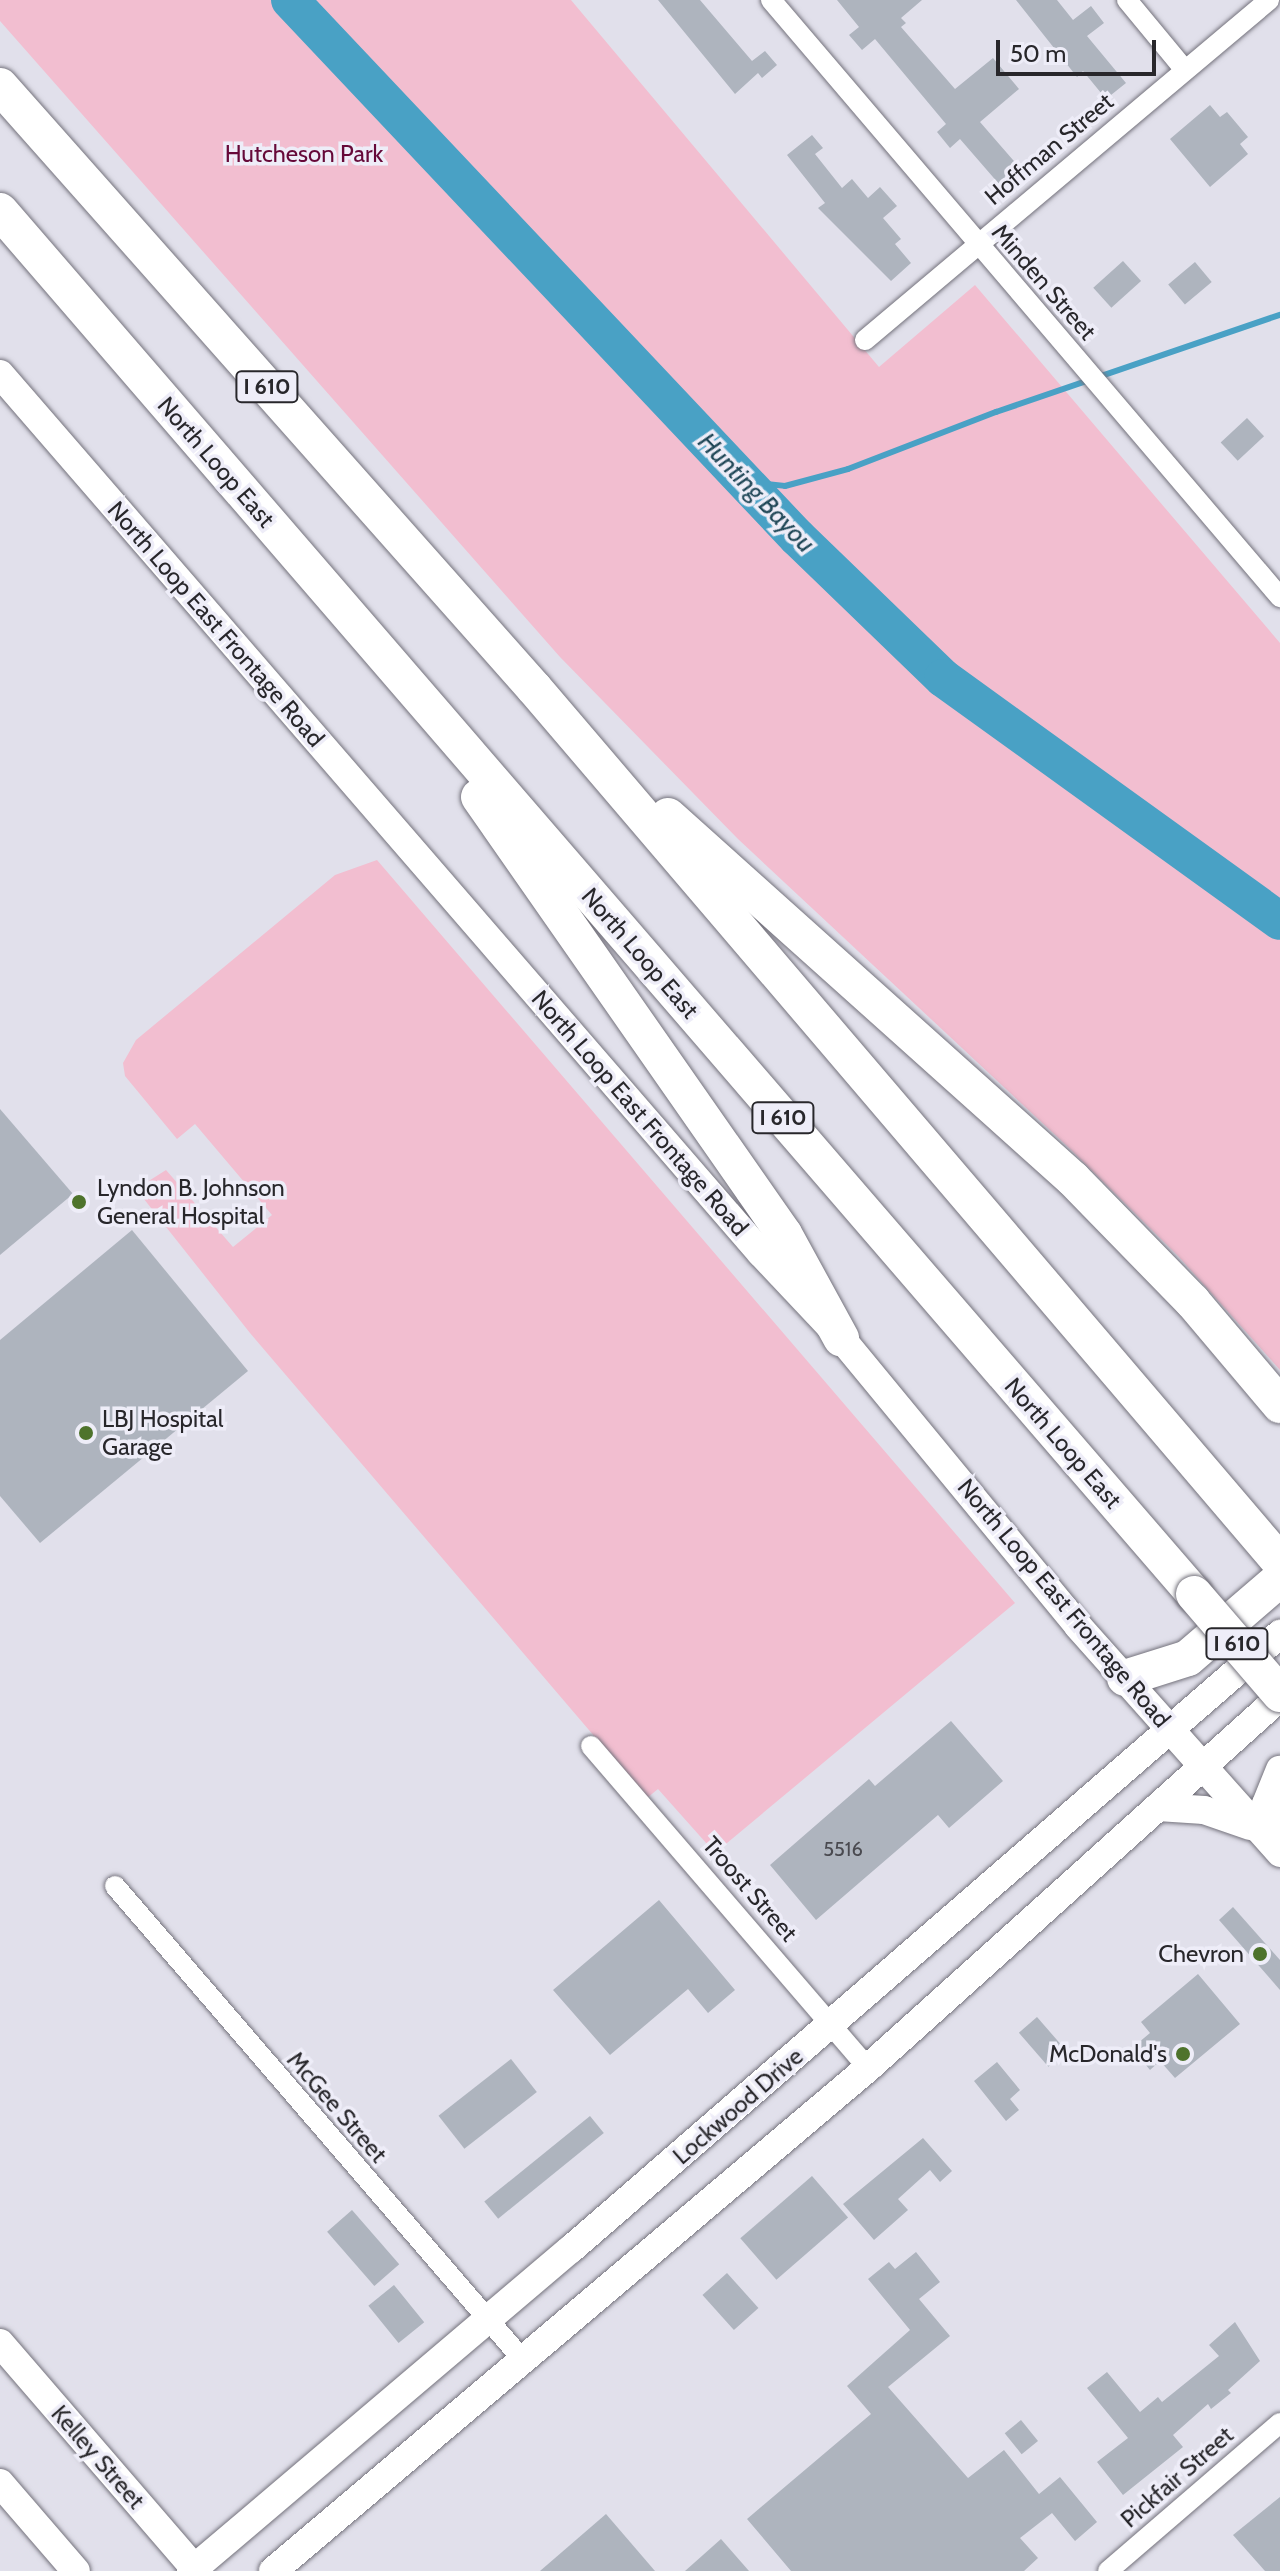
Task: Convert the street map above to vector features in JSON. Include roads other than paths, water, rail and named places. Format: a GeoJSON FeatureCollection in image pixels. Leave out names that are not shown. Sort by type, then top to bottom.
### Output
{"type":"FeatureCollection","features":[{"type":"Feature","properties":{"kind":"highway","name":"I 610"},"geometry":{"type":"LineString","coordinates":[[0,86],[534,688],[1270,1550]]}},
{"type":"Feature","properties":{"kind":"highway","name":"North Loop East"},"geometry":{"type":"LineString","coordinates":[[0,211],[1280,1696]]}},
{"type":"Feature","properties":{"kind":"highway"},"geometry":{"type":"LineString","coordinates":[[371,641],[784,1234],[841,1338]]}},
{"type":"Feature","properties":{"kind":"highway"},"geometry":{"type":"LineString","coordinates":[[534,688],[709,854],[1073,1179],[1193,1302],[1280,1405]]}},
{"type":"Feature","properties":{"kind":"highway"},"geometry":{"type":"LineString","coordinates":[[1125,1678],[1188,1658],[1280,1579]]}},
{"type":"Feature","properties":{"kind":"main road","name":"North Loop East Frontage Road"},"geometry":{"type":"LineString","coordinates":[[0,374],[761,1253],[841,1338],[1125,1678],[1272,1844]]}},
{"type":"Feature","properties":{"kind":"main road","name":"Lockwood Drive"},"geometry":{"type":"LineString","coordinates":[[194,2570],[833,2024],[1168,1728],[1280,1634]]}},
{"type":"Feature","properties":{"kind":"main road"},"geometry":{"type":"LineString","coordinates":[[273,2571],[868,2068],[1280,1696]]}},
{"type":"Feature","properties":{"kind":"main road"},"geometry":{"type":"LineString","coordinates":[[1272,1844],[1266,1804],[1280,1770]]}},
{"type":"Feature","properties":{"kind":"main road"},"geometry":{"type":"LineString","coordinates":[[1158,1807],[1229,1816],[1272,1844]]}},
{"type":"Feature","properties":{"kind":"main road","name":"Kelley Street"},"geometry":{"type":"LineString","coordinates":[[0,2343],[194,2570]]}},
{"type":"Feature","properties":{"kind":"main road"},"geometry":{"type":"LineString","coordinates":[[0,2483],[76,2571]]}},
{"type":"Feature","properties":{"kind":"street","name":"Minden Street"},"geometry":{"type":"LineString","coordinates":[[771,0],[1280,597]]}},
{"type":"Feature","properties":{"kind":"street"},"geometry":{"type":"LineString","coordinates":[[1127,0],[1185,70]]}},
{"type":"Feature","properties":{"kind":"street","name":"Hoffman Street"},"geometry":{"type":"LineString","coordinates":[[865,340],[1269,0]]}},
{"type":"Feature","properties":{"kind":"street","name":"Troost Street"},"geometry":{"type":"LineString","coordinates":[[591,1746],[868,2068]]}},
{"type":"Feature","properties":{"kind":"street","name":"McGee Street"},"geometry":{"type":"LineString","coordinates":[[115,1886],[523,2360]]}},
{"type":"Feature","properties":{"kind":"street","name":"Pickfair Street"},"geometry":{"type":"LineString","coordinates":[[1108,2571],[1280,2423]]}},
{"type":"Feature","properties":{"kind":"waterway","name":"Hunting Bayou"},"geometry":{"type":"LineString","coordinates":[[290,0],[797,537],[943,678],[1280,921]]}},
{"type":"Feature","properties":{"kind":"waterway"},"geometry":{"type":"LineString","coordinates":[[748,482],[785,486],[848,469],[996,412],[1280,315]]}},
{"type":"Feature","properties":{"kind":"place","name":"Lyndon B. Johnson General Hospital"},"geometry":{"type":"Point","coordinates":[79,1202]}},
{"type":"Feature","properties":{"kind":"place","name":"LBJ Hospital Garage"},"geometry":{"type":"Point","coordinates":[86,1433]}},
{"type":"Feature","properties":{"kind":"place","name":"Chevron"},"geometry":{"type":"Point","coordinates":[1260,1954]}},
{"type":"Feature","properties":{"kind":"place","name":"McDonald's"},"geometry":{"type":"Point","coordinates":[1183,2054]}},
{"type":"Feature","properties":{"kind":"park label","name":"Hutcheson Park"},"geometry":{"type":"Point","coordinates":[304,154]}}]}
